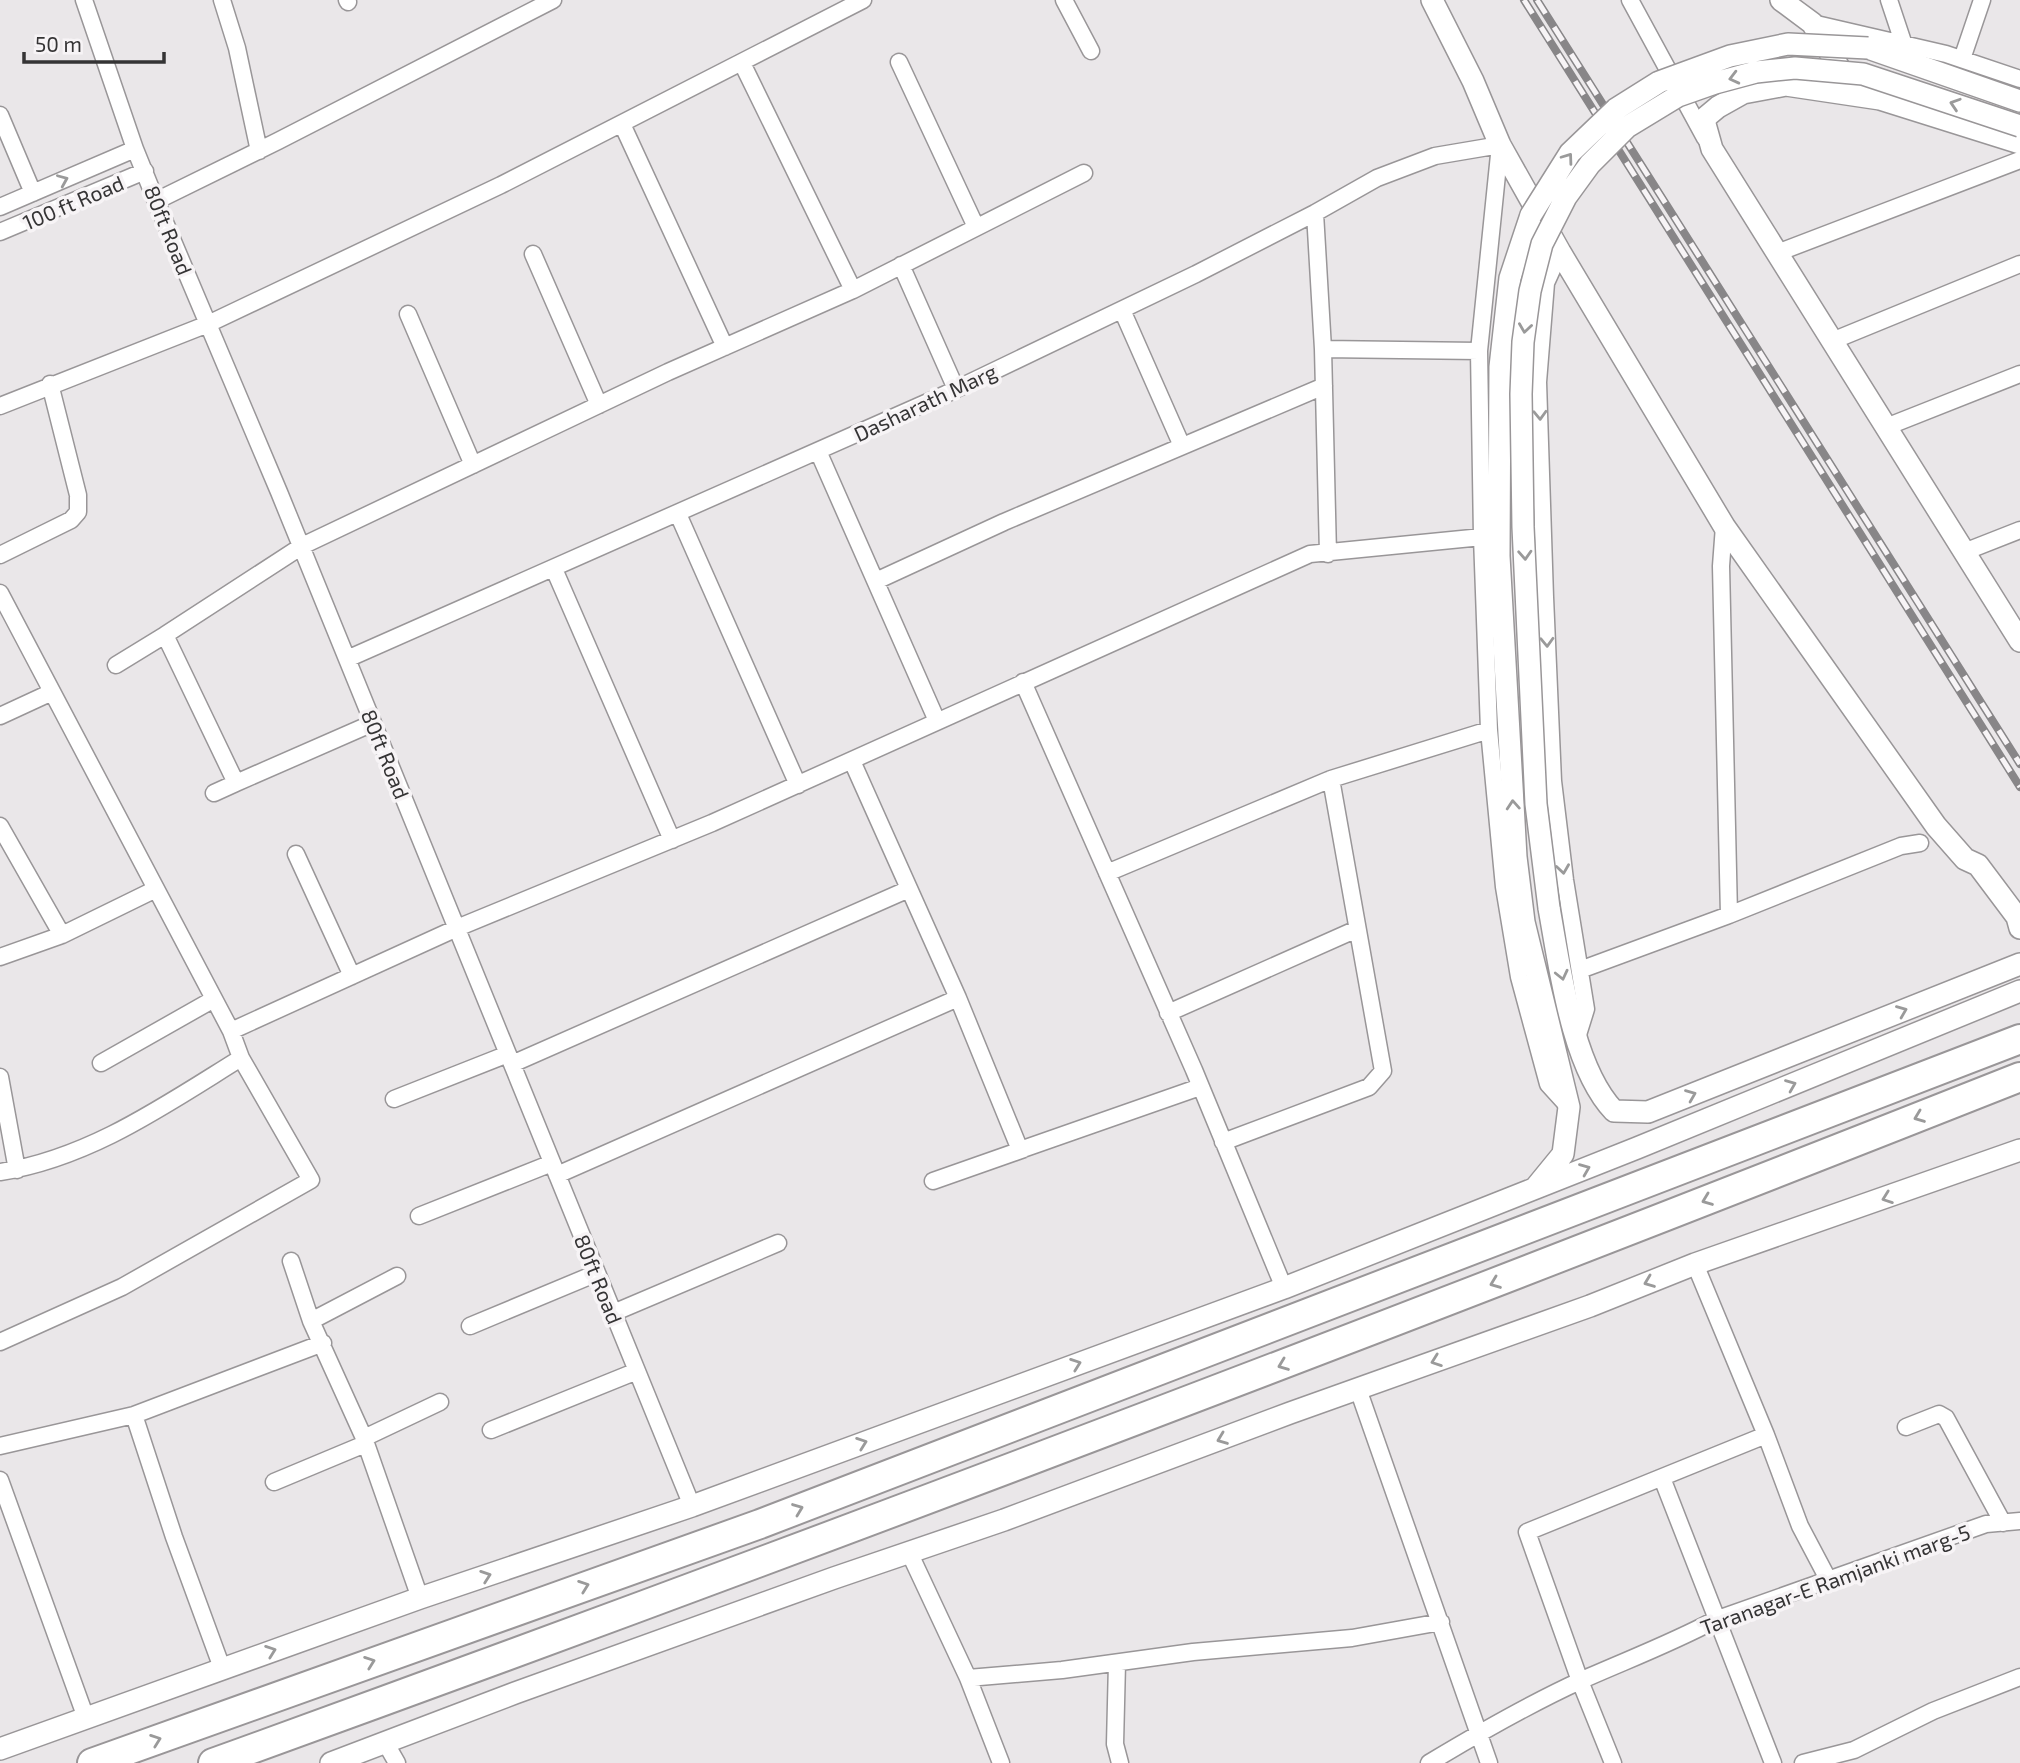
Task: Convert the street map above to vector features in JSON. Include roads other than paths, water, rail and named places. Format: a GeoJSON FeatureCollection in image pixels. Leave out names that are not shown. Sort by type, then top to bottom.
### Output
{"type":"FeatureCollection","features":[{"type":"Feature","properties":{"kind":"highway"},"geometry":{"type":"LineString","coordinates":[[92,1763],[760,1524],[1974,1059],[2020,1039]]}},
{"type":"Feature","properties":{"kind":"highway"},"geometry":{"type":"LineString","coordinates":[[213,1763],[632,1611],[1284,1365],[2020,1077]]}},
{"type":"Feature","properties":{"kind":"street","name":"80ft Road"},"geometry":{"type":"LineString","coordinates":[[84,0],[135,149],[302,546],[692,1506]]}},
{"type":"Feature","properties":{"kind":"street"},"geometry":{"type":"LineString","coordinates":[[222,0],[237,48],[259,151]]}},
{"type":"Feature","properties":{"kind":"street"},"geometry":{"type":"LineString","coordinates":[[156,201],[553,0]]}},
{"type":"Feature","properties":{"kind":"street"},"geometry":{"type":"LineString","coordinates":[[0,406],[50,384],[208,324],[501,185],[863,0]]}},
{"type":"Feature","properties":{"kind":"street"},"geometry":{"type":"LineString","coordinates":[[1064,0],[1091,51]]}},
{"type":"Feature","properties":{"kind":"street"},"geometry":{"type":"LineString","coordinates":[[1432,0],[1500,145],[1560,252],[1724,526],[1936,826],[1965,859],[1978,865],[2017,917],[2020,929]]}},
{"type":"Feature","properties":{"kind":"street"},"geometry":{"type":"LineString","coordinates":[[1630,0],[1712,149],[1964,552],[2018,633]]}},
{"type":"Feature","properties":{"kind":"street"},"geometry":{"type":"LineString","coordinates":[[1781,0],[1811,23],[1856,95]]}},
{"type":"Feature","properties":{"kind":"street"},"geometry":{"type":"LineString","coordinates":[[1889,0],[1903,43]]}},
{"type":"Feature","properties":{"kind":"street"},"geometry":{"type":"LineString","coordinates":[[1962,60],[1982,0]]}},
{"type":"Feature","properties":{"kind":"street"},"geometry":{"type":"LineString","coordinates":[[1811,23],[1903,43],[2020,79]]}},
{"type":"Feature","properties":{"kind":"street"},"geometry":{"type":"LineString","coordinates":[[1534,1189],[1563,1154],[1569,1107],[1524,922],[1516,857],[1499,556],[1500,381],[1510,278],[1531,215],[1570,153],[1616,109],[1658,82],[1730,56],[1788,44],[1868,48],[2020,102]]}},
{"type":"Feature","properties":{"kind":"street"},"geometry":{"type":"LineString","coordinates":[[900,62],[976,227]]}},
{"type":"Feature","properties":{"kind":"street"},"geometry":{"type":"LineString","coordinates":[[742,63],[853,290]]}},
{"type":"Feature","properties":{"kind":"street"},"geometry":{"type":"LineString","coordinates":[[0,1749],[421,1598],[692,1506],[1284,1289],[2020,991],[2014,966],[1648,1112],[1614,1111],[1595,1086],[1577,1038],[1560,970],[1549,908],[1536,804],[1523,527],[1521,394],[1523,342],[1530,290],[1542,244],[1566,197],[1590,164],[1627,127],[1678,96],[1756,72],[1795,68],[1863,74],[2020,126]]}},
{"type":"Feature","properties":{"kind":"street"},"geometry":{"type":"LineString","coordinates":[[1712,149],[1705,124],[1706,117],[1743,93],[1786,85],[1880,99],[2020,143]]}},
{"type":"Feature","properties":{"kind":"street"},"geometry":{"type":"LineString","coordinates":[[0,115],[33,193]]}},
{"type":"Feature","properties":{"kind":"street"},"geometry":{"type":"LineString","coordinates":[[622,124],[725,347]]}},
{"type":"Feature","properties":{"kind":"street"},"geometry":{"type":"LineString","coordinates":[[1500,145],[1479,351],[1489,730],[1504,887],[1519,977],[1548,1083],[1569,1107]]}},
{"type":"Feature","properties":{"kind":"street","name":"Dasharath Marg"},"geometry":{"type":"LineString","coordinates":[[348,659],[956,389],[1315,214],[1377,178],[1435,156],[1500,145]]}},
{"type":"Feature","properties":{"kind":"street"},"geometry":{"type":"LineString","coordinates":[[0,207],[135,149]]}},
{"type":"Feature","properties":{"kind":"street"},"geometry":{"type":"LineString","coordinates":[[1777,253],[2020,160]]}},
{"type":"Feature","properties":{"kind":"street","name":"100 ft Road"},"geometry":{"type":"LineString","coordinates":[[0,232],[145,171]]}},
{"type":"Feature","properties":{"kind":"street"},"geometry":{"type":"LineString","coordinates":[[116,665],[302,546],[599,405],[853,290],[1084,173]]}},
{"type":"Feature","properties":{"kind":"street"},"geometry":{"type":"LineString","coordinates":[[1315,214],[1323,349],[1328,554]]}},
{"type":"Feature","properties":{"kind":"street"},"geometry":{"type":"LineString","coordinates":[[1560,252],[1546,283],[1539,394],[1553,781],[1565,880],[1586,1009],[1577,1038]]}},
{"type":"Feature","properties":{"kind":"street"},"geometry":{"type":"LineString","coordinates":[[533,254],[599,405]]}},
{"type":"Feature","properties":{"kind":"street"},"geometry":{"type":"LineString","coordinates":[[1832,341],[2020,264]]}},
{"type":"Feature","properties":{"kind":"street"},"geometry":{"type":"LineString","coordinates":[[901,265],[956,389]]}},
{"type":"Feature","properties":{"kind":"street"},"geometry":{"type":"LineString","coordinates":[[1122,310],[1182,446]]}},
{"type":"Feature","properties":{"kind":"street"},"geometry":{"type":"LineString","coordinates":[[408,314],[473,465]]}},
{"type":"Feature","properties":{"kind":"street"},"geometry":{"type":"LineString","coordinates":[[1323,349],[1479,351]]}},
{"type":"Feature","properties":{"kind":"street"},"geometry":{"type":"LineString","coordinates":[[1886,428],[2020,374]]}},
{"type":"Feature","properties":{"kind":"street"},"geometry":{"type":"LineString","coordinates":[[0,555],[71,520],[78,512],[78,495],[50,384]]}},
{"type":"Feature","properties":{"kind":"street"},"geometry":{"type":"LineString","coordinates":[[876,581],[1004,522],[1324,386]]}},
{"type":"Feature","properties":{"kind":"street"},"geometry":{"type":"LineString","coordinates":[[818,451],[937,721]]}},
{"type":"Feature","properties":{"kind":"street"},"geometry":{"type":"LineString","coordinates":[[678,514],[798,785]]}},
{"type":"Feature","properties":{"kind":"street"},"geometry":{"type":"LineString","coordinates":[[1724,526],[1721,566],[1729,915]]}},
{"type":"Feature","properties":{"kind":"street"},"geometry":{"type":"LineString","coordinates":[[1964,552],[2020,530]]}},
{"type":"Feature","properties":{"kind":"street"},"geometry":{"type":"LineString","coordinates":[[231,1031],[457,928],[798,785],[1310,554],[1482,537]]}},
{"type":"Feature","properties":{"kind":"street"},"geometry":{"type":"LineString","coordinates":[[554,569],[672,840]]}},
{"type":"Feature","properties":{"kind":"street"},"geometry":{"type":"LineString","coordinates":[[0,593],[231,1031],[241,1058],[311,1180],[122,1286],[0,1342]]}},
{"type":"Feature","properties":{"kind":"street"},"geometry":{"type":"LineString","coordinates":[[165,635],[236,782]]}},
{"type":"Feature","properties":{"kind":"street"},"geometry":{"type":"LineString","coordinates":[[1023,682],[1200,1087],[1284,1289]]}},
{"type":"Feature","properties":{"kind":"street"},"geometry":{"type":"LineString","coordinates":[[0,716],[52,692]]}},
{"type":"Feature","properties":{"kind":"street"},"geometry":{"type":"LineString","coordinates":[[214,793],[373,723]]}},
{"type":"Feature","properties":{"kind":"street"},"geometry":{"type":"LineString","coordinates":[[1107,873],[1331,779],[1489,730]]}},
{"type":"Feature","properties":{"kind":"street"},"geometry":{"type":"LineString","coordinates":[[852,761],[958,998],[1020,1150],[1024,1149]]}},
{"type":"Feature","properties":{"kind":"street"},"geometry":{"type":"LineString","coordinates":[[1223,1142],[1369,1087],[1383,1071],[1331,779]]}},
{"type":"Feature","properties":{"kind":"street"},"geometry":{"type":"LineString","coordinates":[[0,826],[62,935]]}},
{"type":"Feature","properties":{"kind":"street"},"geometry":{"type":"LineString","coordinates":[[1580,970],[1729,915],[1901,846],[1920,843]]}},
{"type":"Feature","properties":{"kind":"street"},"geometry":{"type":"LineString","coordinates":[[296,854],[352,976]]}},
{"type":"Feature","properties":{"kind":"street"},"geometry":{"type":"LineString","coordinates":[[0,957],[62,935],[156,889]]}},
{"type":"Feature","properties":{"kind":"street"},"geometry":{"type":"LineString","coordinates":[[394,1099],[510,1059],[909,889]]}},
{"type":"Feature","properties":{"kind":"street"},"geometry":{"type":"LineString","coordinates":[[1168,1013],[1357,929]]}},
{"type":"Feature","properties":{"kind":"street"},"geometry":{"type":"LineString","coordinates":[[419,1216],[555,1169],[958,998]]}},
{"type":"Feature","properties":{"kind":"street"},"geometry":{"type":"LineString","coordinates":[[101,1063],[214,999]]}},
{"type":"Feature","properties":{"kind":"street"},"geometry":{"type":"LineString","coordinates":[[0,1172],[68,1156],[129,1126],[241,1058]]}},
{"type":"Feature","properties":{"kind":"street"},"geometry":{"type":"LineString","coordinates":[[0,1077],[17,1170]]}},
{"type":"Feature","properties":{"kind":"street"},"geometry":{"type":"LineString","coordinates":[[933,1181],[1200,1087]]}},
{"type":"Feature","properties":{"kind":"street"},"geometry":{"type":"LineString","coordinates":[[331,1763],[358,1759],[385,1742],[552,1679],[1004,1520],[1590,1306],[1695,1264],[2020,1150]]}},
{"type":"Feature","properties":{"kind":"street"},"geometry":{"type":"LineString","coordinates":[[613,1313],[778,1244]]}},
{"type":"Feature","properties":{"kind":"street"},"geometry":{"type":"LineString","coordinates":[[291,1261],[311,1321],[365,1441],[421,1598]]}},
{"type":"Feature","properties":{"kind":"street"},"geometry":{"type":"LineString","coordinates":[[1695,1264],[1766,1435],[1800,1527],[1828,1579]]}},
{"type":"Feature","properties":{"kind":"street"},"geometry":{"type":"LineString","coordinates":[[470,1326],[597,1273]]}},
{"type":"Feature","properties":{"kind":"street"},"geometry":{"type":"LineString","coordinates":[[311,1321],[397,1276]]}},
{"type":"Feature","properties":{"kind":"street"},"geometry":{"type":"LineString","coordinates":[[0,1447],[134,1415],[323,1343]]}},
{"type":"Feature","properties":{"kind":"street"},"geometry":{"type":"LineString","coordinates":[[491,1430],[637,1371]]}},
{"type":"Feature","properties":{"kind":"street"},"geometry":{"type":"LineString","coordinates":[[1358,1389],[1489,1763]]}},
{"type":"Feature","properties":{"kind":"street"},"geometry":{"type":"LineString","coordinates":[[274,1482],[365,1441],[440,1402]]}},
{"type":"Feature","properties":{"kind":"street"},"geometry":{"type":"LineString","coordinates":[[1906,1427],[1939,1414],[1946,1418],[2003,1523]]}},
{"type":"Feature","properties":{"kind":"street"},"geometry":{"type":"LineString","coordinates":[[134,1415],[174,1537],[222,1668]]}},
{"type":"Feature","properties":{"kind":"street"},"geometry":{"type":"LineString","coordinates":[[1613,1763],[1580,1681],[1527,1532],[1766,1435]]}},
{"type":"Feature","properties":{"kind":"street"},"geometry":{"type":"LineString","coordinates":[[1662,1478],[1715,1620],[1773,1763]]}},
{"type":"Feature","properties":{"kind":"street"},"geometry":{"type":"LineString","coordinates":[[0,1480],[86,1718]]}},
{"type":"Feature","properties":{"kind":"street","name":"Taranagar-E Ramjanki marg-5"},"geometry":{"type":"LineString","coordinates":[[1429,1763],[1478,1734],[1580,1681],[1677,1640],[1715,1620],[1986,1524],[2020,1521]]}},
{"type":"Feature","properties":{"kind":"street"},"geometry":{"type":"LineString","coordinates":[[909,1552],[968,1678],[1001,1763]]}},
{"type":"Feature","properties":{"kind":"street"},"geometry":{"type":"LineString","coordinates":[[968,1678],[1062,1670],[1193,1652],[1352,1638],[1441,1622]]}},
{"type":"Feature","properties":{"kind":"street"},"geometry":{"type":"LineString","coordinates":[[1117,1662],[1115,1744],[1120,1763]]}},
{"type":"Feature","properties":{"kind":"street"},"geometry":{"type":"LineString","coordinates":[[1803,1763],[1857,1756],[1933,1711],[2020,1677]]}},
{"type":"Feature","properties":{"kind":"street"},"geometry":{"type":"LineString","coordinates":[[385,1742],[397,1763]]}},
{"type":"Feature","properties":{"kind":"railway"},"geometry":{"type":"LineString","coordinates":[[1524,0],[2020,787]]}},
{"type":"Feature","properties":{"kind":"railway"},"geometry":{"type":"LineString","coordinates":[[1537,0],[2020,764]]}}]}
